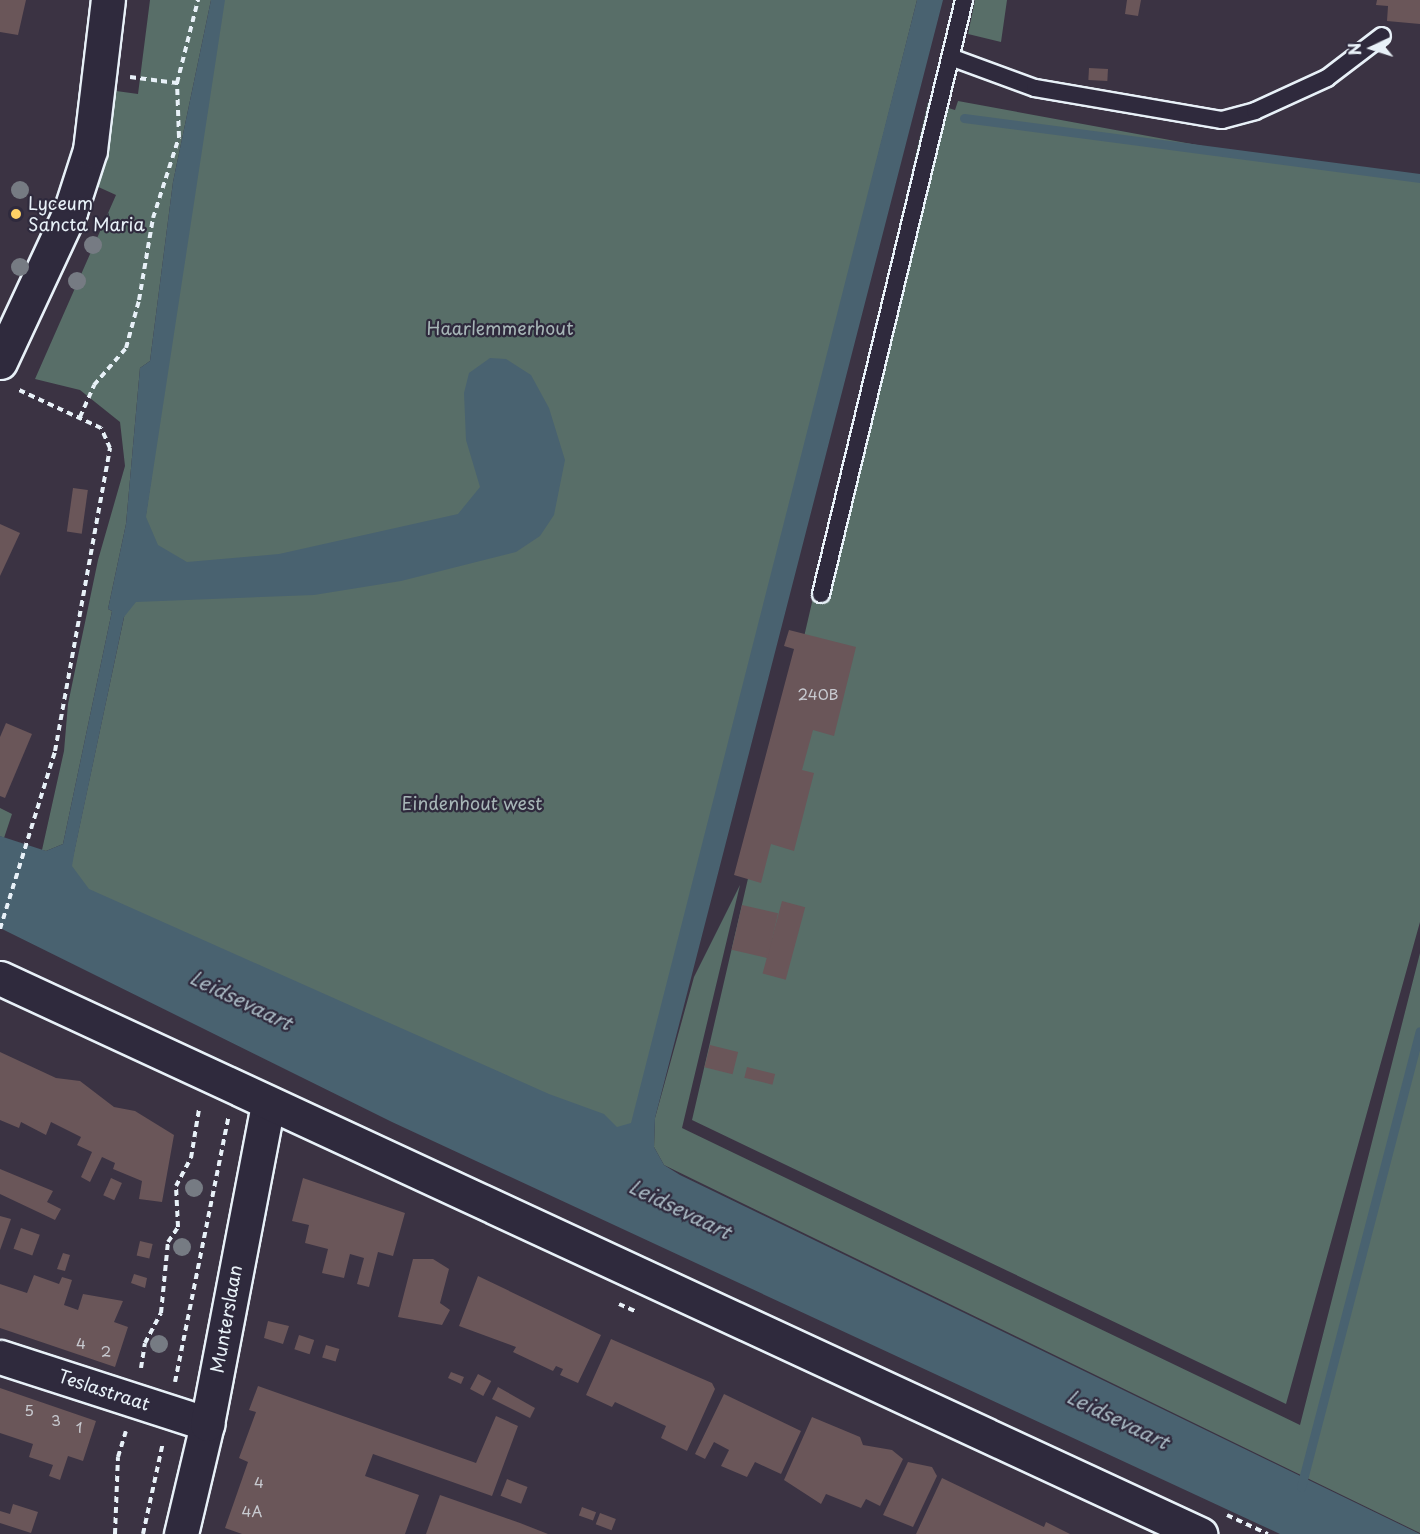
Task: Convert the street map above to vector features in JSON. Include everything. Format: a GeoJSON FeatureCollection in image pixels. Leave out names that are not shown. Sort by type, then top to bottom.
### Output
{"type":"FeatureCollection","features":[{"type":"Feature","properties":{"kind":"main road"},"geometry":{"type":"LineString","coordinates":[[5,374],[70,212],[90,150],[108,0]]}},
{"type":"Feature","properties":{"kind":"main road"},"geometry":{"type":"LineString","coordinates":[[0,978],[1200,1534]]}},
{"type":"Feature","properties":{"kind":"main road","name":"Munterslaan"},"geometry":{"type":"LineString","coordinates":[[181,1534],[207,1424],[268,1104]]}},
{"type":"Feature","properties":{"kind":"main road","name":"Teslastraat"},"geometry":{"type":"LineString","coordinates":[[0,1357],[207,1424]]}},
{"type":"Feature","properties":{"kind":"lane"},"geometry":{"type":"LineString","coordinates":[[821,594],[953,58],[964,0]]}},
{"type":"Feature","properties":{"kind":"lane"},"geometry":{"type":"LineString","coordinates":[[953,58],[989,69],[1035,88],[1106,104],[1222,120],[1255,111],[1327,78],[1382,36]]}},
{"type":"Feature","properties":{"kind":"path"},"geometry":{"type":"LineString","coordinates":[[80,417],[93,386],[123,354],[129,338],[153,218],[179,137],[177,83],[198,0]]}},
{"type":"Feature","properties":{"kind":"path"},"geometry":{"type":"LineString","coordinates":[[99,73],[177,83]]}},
{"type":"Feature","properties":{"kind":"path"},"geometry":{"type":"LineString","coordinates":[[0,929],[55,751],[110,448],[101,428],[5,374]]}},
{"type":"Feature","properties":{"kind":"path"},"geometry":{"type":"LineString","coordinates":[[115,1534],[118,1457],[136,1401],[145,1343],[161,1314],[168,1242],[178,1227],[176,1186],[191,1158],[199,1108]]}},
{"type":"Feature","properties":{"kind":"path"},"geometry":{"type":"LineString","coordinates":[[144,1534],[228,1122]]}},
{"type":"Feature","properties":{"kind":"green space"},"geometry":{"type":"Polygon","coordinates":[[[150,0],[211,0],[173,182],[150,361],[140,368],[126,524],[108,609],[112,611],[63,844],[46,851],[42,850],[64,751],[68,704],[98,560],[125,466],[120,422],[80,390],[35,379],[116,195],[94,185],[109,90],[138,94],[150,0]]]}},
{"type":"Feature","properties":{"kind":"green space","name":"Haarlemmerhout"},"geometry":{"type":"Polygon","coordinates":[[[221,0],[917,0],[628,1153],[67,885],[146,514],[221,0]]]}},
{"type":"Feature","properties":{"kind":"green space"},"geometry":{"type":"Polygon","coordinates":[[[975,0],[1007,0],[1001,42],[968,34],[975,0]]]}},
{"type":"Feature","properties":{"kind":"green space"},"geometry":{"type":"Polygon","coordinates":[[[958,101],[1219,149],[1420,178],[1420,922],[1286,1404],[692,1120],[928,102],[955,110],[958,101]]]}},
{"type":"Feature","properties":{"kind":"green space"},"geometry":{"type":"Polygon","coordinates":[[[0,808],[12,814],[4,838],[0,836],[0,808]]]}},
{"type":"Feature","properties":{"kind":"green space"},"geometry":{"type":"Polygon","coordinates":[[[740,885],[682,1128],[1300,1425],[1420,953],[1420,1533],[664,1165],[654,1147],[655,1118],[694,977],[740,885]]]}},
{"type":"Feature","properties":{"kind":"water","name":"Leidsevaart"},"geometry":{"type":"Polygon","coordinates":[[[211,0],[225,0],[146,517],[158,545],[187,562],[279,554],[458,514],[480,487],[466,440],[464,393],[469,373],[490,358],[506,359],[531,375],[549,408],[565,460],[554,515],[540,536],[516,552],[401,581],[314,595],[136,602],[124,617],[72,866],[89,889],[549,1094],[604,1114],[617,1127],[631,1123],[917,0],[943,0],[655,1118],[654,1147],[664,1165],[680,1175],[1420,1534],[1280,1534],[392,1122],[0,928],[0,836],[46,851],[63,844],[112,611],[108,609],[126,524],[140,368],[150,361],[173,182],[211,0]]]}},
{"type":"Feature","properties":{"kind":"building"},"geometry":{"type":"Polygon","coordinates":[[[0,0],[26,0],[18,35],[0,32],[0,0]]]}},
{"type":"Feature","properties":{"kind":"building"},"geometry":{"type":"Polygon","coordinates":[[[1127,0],[1141,0],[1138,16],[1125,14],[1127,0]]]}},
{"type":"Feature","properties":{"kind":"building"},"geometry":{"type":"Polygon","coordinates":[[[1377,0],[1420,0],[1420,24],[1387,21],[1388,6],[1376,5],[1377,0]]]}},
{"type":"Feature","properties":{"kind":"building"},"geometry":{"type":"Polygon","coordinates":[[[1089,68],[1108,69],[1107,81],[1088,80],[1089,68]]]}},
{"type":"Feature","properties":{"kind":"building"},"geometry":{"type":"Polygon","coordinates":[[[73,488],[88,490],[82,534],[67,532],[73,488]]]}},
{"type":"Feature","properties":{"kind":"building"},"geometry":{"type":"Polygon","coordinates":[[[0,524],[20,533],[0,576],[0,524]]]}},
{"type":"Feature","properties":{"kind":"building"},"geometry":{"type":"Polygon","coordinates":[[[789,630],[856,647],[834,736],[813,730],[802,770],[814,773],[794,851],[771,844],[761,883],[734,875],[794,649],[784,646],[789,630]]]}},
{"type":"Feature","properties":{"kind":"building"},"geometry":{"type":"Polygon","coordinates":[[[6,723],[32,734],[5,798],[0,796],[0,737],[6,723]]]}},
{"type":"Feature","properties":{"kind":"building"},"geometry":{"type":"Polygon","coordinates":[[[782,901],[805,907],[786,980],[763,973],[782,901]]]}},
{"type":"Feature","properties":{"kind":"building"},"geometry":{"type":"Polygon","coordinates":[[[742,905],[778,913],[768,958],[732,950],[742,905]]]}},
{"type":"Feature","properties":{"kind":"building"},"geometry":{"type":"Polygon","coordinates":[[[710,1045],[738,1052],[733,1074],[704,1067],[710,1045]]]}},
{"type":"Feature","properties":{"kind":"building"},"geometry":{"type":"Polygon","coordinates":[[[0,1052],[56,1078],[80,1081],[114,1107],[135,1111],[174,1135],[162,1202],[139,1199],[142,1181],[113,1169],[115,1163],[102,1157],[90,1182],[81,1177],[92,1152],[77,1145],[81,1137],[51,1122],[46,1135],[21,1122],[19,1128],[0,1120],[0,1052]]]}},
{"type":"Feature","properties":{"kind":"building"},"geometry":{"type":"Polygon","coordinates":[[[747,1067],[775,1074],[772,1085],[744,1078],[747,1067]]]}},
{"type":"Feature","properties":{"kind":"building"},"geometry":{"type":"Polygon","coordinates":[[[0,1169],[53,1191],[47,1202],[61,1209],[55,1220],[0,1194],[0,1169]]]}},
{"type":"Feature","properties":{"kind":"building"},"geometry":{"type":"Polygon","coordinates":[[[111,1178],[122,1183],[114,1200],[103,1195],[111,1178]]]}},
{"type":"Feature","properties":{"kind":"building"},"geometry":{"type":"Polygon","coordinates":[[[303,1178],[405,1213],[393,1256],[378,1252],[369,1287],[357,1284],[364,1258],[350,1254],[344,1278],[322,1273],[328,1249],[305,1243],[309,1225],[292,1221],[303,1178]]]}},
{"type":"Feature","properties":{"kind":"building"},"geometry":{"type":"Polygon","coordinates":[[[0,1216],[11,1219],[0,1250],[0,1216]]]}},
{"type":"Feature","properties":{"kind":"building"},"geometry":{"type":"Polygon","coordinates":[[[21,1228],[40,1235],[32,1256],[13,1249],[21,1228]]]}},
{"type":"Feature","properties":{"kind":"building"},"geometry":{"type":"Polygon","coordinates":[[[140,1241],[153,1244],[149,1259],[137,1256],[140,1241]]]}},
{"type":"Feature","properties":{"kind":"building"},"geometry":{"type":"Polygon","coordinates":[[[63,1253],[70,1255],[65,1271],[57,1269],[63,1253]]]}},
{"type":"Feature","properties":{"kind":"building"},"geometry":{"type":"Polygon","coordinates":[[[413,1259],[433,1259],[449,1269],[440,1303],[450,1310],[442,1325],[398,1317],[413,1259]]]}},
{"type":"Feature","properties":{"kind":"building"},"geometry":{"type":"Polygon","coordinates":[[[134,1274],[147,1278],[145,1288],[131,1283],[134,1274]]]}},
{"type":"Feature","properties":{"kind":"building"},"geometry":{"type":"Polygon","coordinates":[[[34,1275],[59,1284],[62,1277],[72,1280],[64,1305],[78,1310],[83,1294],[123,1301],[114,1322],[128,1327],[115,1367],[0,1328],[0,1284],[27,1293],[34,1275]]]}},
{"type":"Feature","properties":{"kind":"building"},"geometry":{"type":"Polygon","coordinates":[[[478,1276],[601,1335],[578,1383],[560,1375],[563,1369],[556,1366],[553,1371],[513,1352],[516,1347],[459,1326],[478,1276]]]}},
{"type":"Feature","properties":{"kind":"building"},"geometry":{"type":"Polygon","coordinates":[[[268,1321],[289,1326],[283,1344],[264,1338],[268,1321]]]}},
{"type":"Feature","properties":{"kind":"building"},"geometry":{"type":"Polygon","coordinates":[[[299,1335],[314,1340],[310,1354],[294,1349],[299,1335]]]}},
{"type":"Feature","properties":{"kind":"building"},"geometry":{"type":"Polygon","coordinates":[[[611,1339],[712,1383],[715,1389],[687,1451],[661,1438],[666,1426],[615,1402],[612,1407],[586,1395],[611,1339]]]}},
{"type":"Feature","properties":{"kind":"building"},"geometry":{"type":"Polygon","coordinates":[[[326,1345],[339,1349],[336,1362],[322,1357],[326,1345]]]}},
{"type":"Feature","properties":{"kind":"building"},"geometry":{"type":"Polygon","coordinates":[[[451,1372],[464,1377],[461,1384],[448,1378],[451,1372]]]}},
{"type":"Feature","properties":{"kind":"building"},"geometry":{"type":"Polygon","coordinates":[[[478,1374],[491,1381],[483,1396],[470,1389],[478,1374]]]}},
{"type":"Feature","properties":{"kind":"building"},"geometry":{"type":"Polygon","coordinates":[[[258,1386],[476,1463],[496,1416],[518,1426],[492,1496],[373,1454],[365,1476],[419,1495],[405,1534],[242,1534],[225,1528],[248,1462],[239,1458],[256,1412],[249,1410],[258,1386]]]}},
{"type":"Feature","properties":{"kind":"building"},"geometry":{"type":"Polygon","coordinates":[[[498,1387],[535,1408],[530,1418],[492,1399],[498,1387]]]}},
{"type":"Feature","properties":{"kind":"building"},"geometry":{"type":"Polygon","coordinates":[[[0,1388],[96,1421],[83,1461],[68,1456],[60,1480],[49,1476],[53,1465],[29,1457],[33,1444],[0,1433],[0,1388]]]}},
{"type":"Feature","properties":{"kind":"building"},"geometry":{"type":"Polygon","coordinates":[[[724,1394],[801,1431],[781,1474],[755,1462],[747,1477],[721,1466],[729,1450],[714,1442],[705,1459],[695,1454],[724,1394]]]}},
{"type":"Feature","properties":{"kind":"building"},"geometry":{"type":"Polygon","coordinates":[[[812,1417],[860,1437],[863,1445],[892,1450],[903,1459],[880,1506],[866,1499],[861,1508],[826,1494],[821,1504],[784,1480],[812,1417]]]}},
{"type":"Feature","properties":{"kind":"building"},"geometry":{"type":"Polygon","coordinates":[[[908,1462],[932,1467],[937,1476],[913,1527],[883,1515],[908,1462]]]}},
{"type":"Feature","properties":{"kind":"building"},"geometry":{"type":"Polygon","coordinates":[[[942,1478],[1044,1527],[1046,1522],[1070,1534],[916,1534],[942,1478]]]}},
{"type":"Feature","properties":{"kind":"building"},"geometry":{"type":"Polygon","coordinates":[[[507,1479],[528,1487],[521,1504],[501,1496],[507,1479]]]}},
{"type":"Feature","properties":{"kind":"building"},"geometry":{"type":"Polygon","coordinates":[[[440,1495],[520,1523],[548,1534],[426,1534],[440,1495]]]}},
{"type":"Feature","properties":{"kind":"building"},"geometry":{"type":"Polygon","coordinates":[[[13,1504],[38,1512],[31,1533],[0,1523],[0,1511],[10,1514],[13,1504]]]}},
{"type":"Feature","properties":{"kind":"building"},"geometry":{"type":"Polygon","coordinates":[[[582,1507],[596,1512],[593,1521],[579,1515],[582,1507]]]}},
{"type":"Feature","properties":{"kind":"building"},"geometry":{"type":"Polygon","coordinates":[[[600,1513],[616,1519],[612,1530],[596,1524],[600,1513]]]}},
{"type":"Feature","properties":{"kind":"waterway"},"geometry":{"type":"LineString","coordinates":[[964,118],[1420,178]]}},
{"type":"Feature","properties":{"kind":"waterway"},"geometry":{"type":"LineString","coordinates":[[1301,1487],[1420,1031]]}},
{"type":"Feature","properties":{"kind":"place","name":"Lyceum Sancta Maria"},"geometry":{"type":"Point","coordinates":[16,214]}},
{"type":"Feature","properties":{"kind":"park label","name":"Eindenhout west"},"geometry":{"type":"Point","coordinates":[472,803]}}]}
